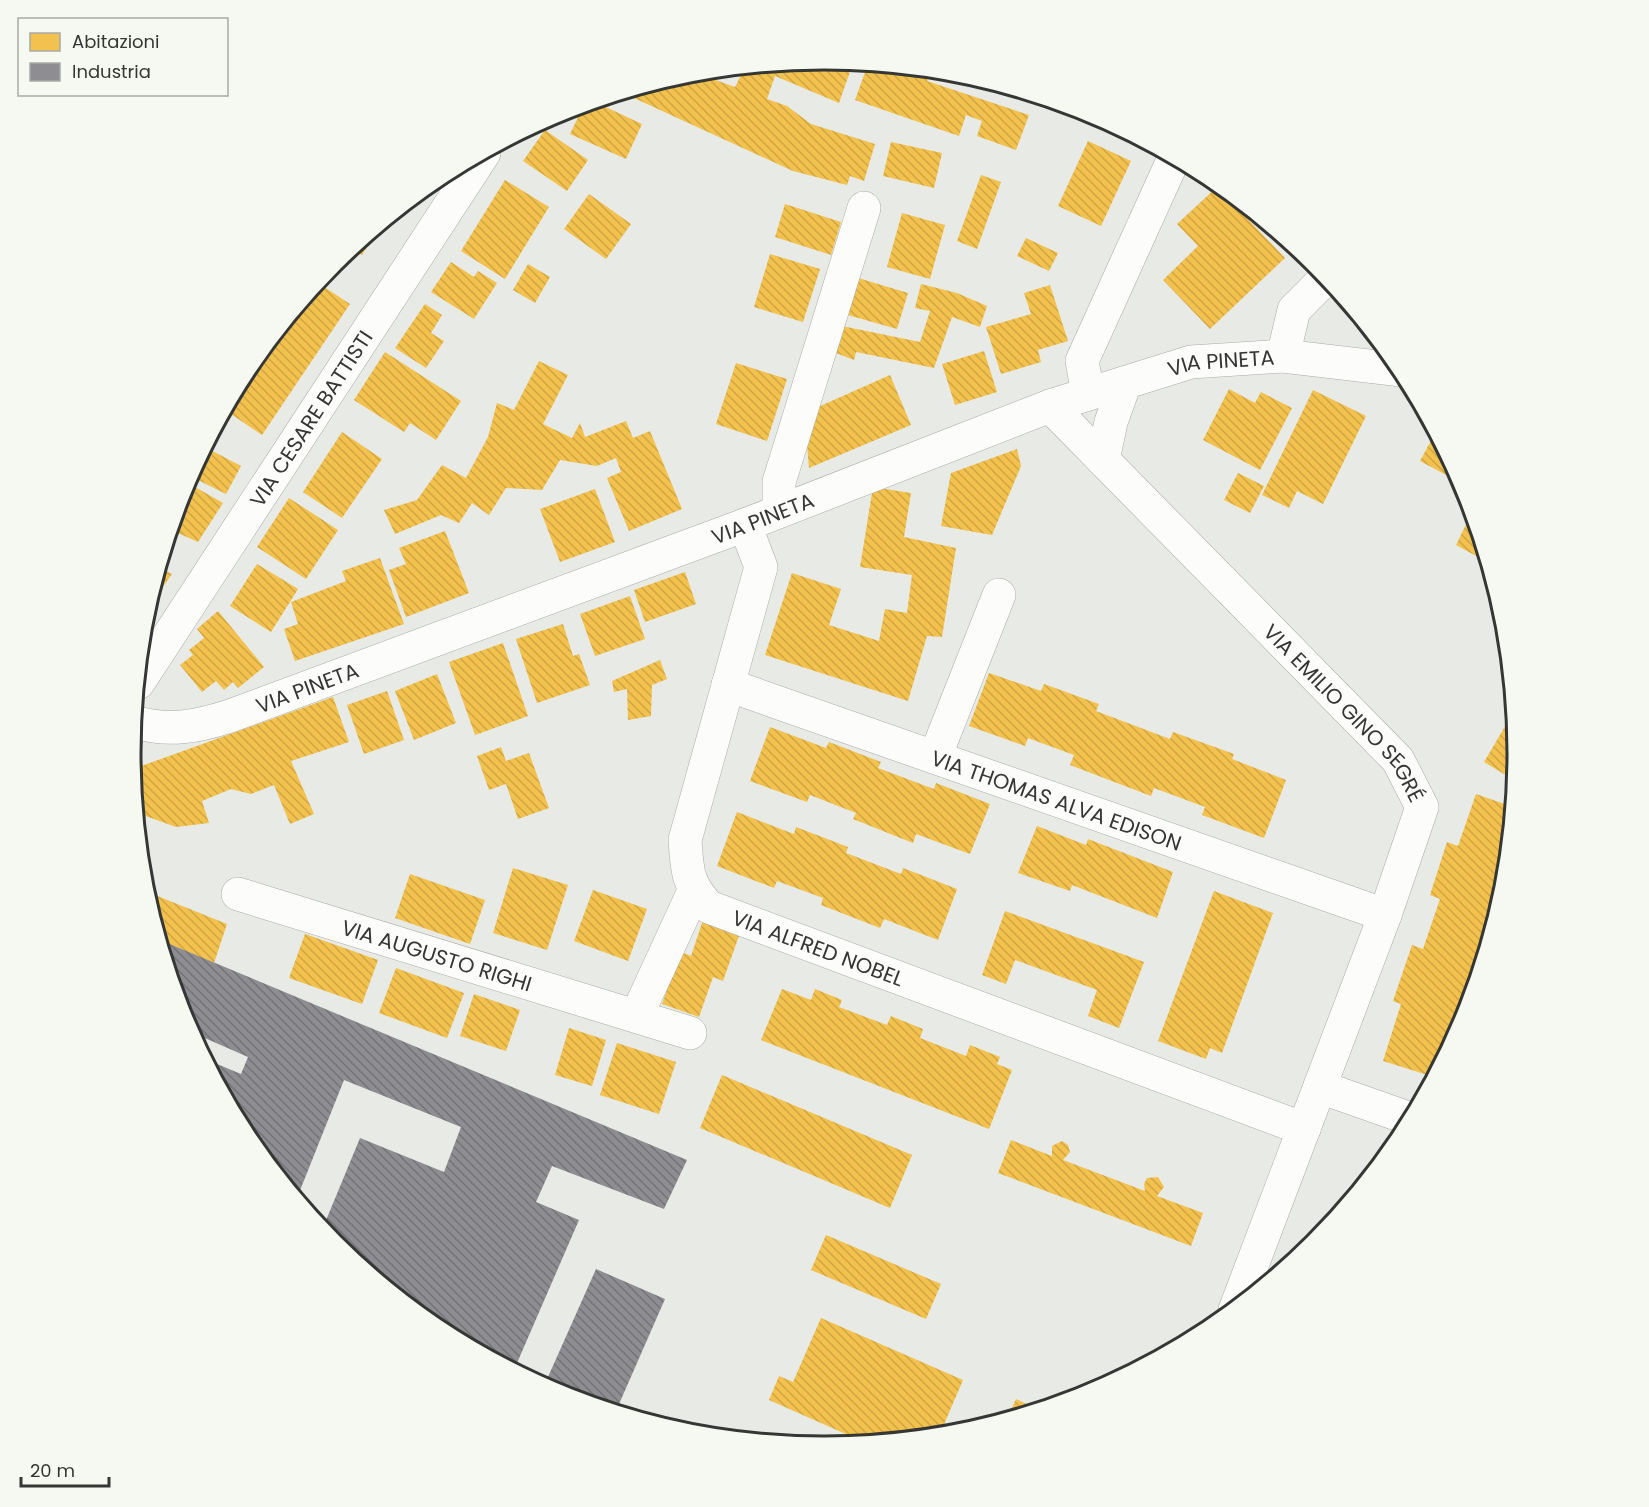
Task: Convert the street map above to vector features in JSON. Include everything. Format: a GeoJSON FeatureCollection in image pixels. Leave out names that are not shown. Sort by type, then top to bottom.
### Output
{"type":"FeatureCollection","features":[{"type":"Feature","properties":{"kind":"street"},"geometry":{"type":"LineString","coordinates":[[1088,394],[1082,361],[1171,165]]}},
{"type":"Feature","properties":{"kind":"street","name":"VIA CESARE BATTISTI"},"geometry":{"type":"LineString","coordinates":[[146,670],[475,167]]}},
{"type":"Feature","properties":{"kind":"street"},"geometry":{"type":"LineString","coordinates":[[779,511],[779,482],[864,208]]}},
{"type":"Feature","properties":{"kind":"street"},"geometry":{"type":"LineString","coordinates":[[1283,356],[1294,310],[1320,284]]}},
{"type":"Feature","properties":{"kind":"street","name":"VIA PINETA"},"geometry":{"type":"LineString","coordinates":[[142,724],[171,729],[201,726],[745,525],[1050,406],[1191,362],[1283,356],[1388,368]]}},
{"type":"Feature","properties":{"kind":"street"},"geometry":{"type":"LineString","coordinates":[[1103,460],[1111,422],[1125,383]]}},
{"type":"Feature","properties":{"kind":"street","name":"VIA EMILIO GINO SEGRÉ"},"geometry":{"type":"LineString","coordinates":[[1050,406],[1398,760],[1422,807],[1385,915],[1241,1294]]}},
{"type":"Feature","properties":{"kind":"street"},"geometry":{"type":"LineString","coordinates":[[638,1014],[694,891],[687,870],[685,840],[761,567],[745,525]]}},
{"type":"Feature","properties":{"kind":"street"},"geometry":{"type":"LineString","coordinates":[[935,757],[999,595]]}},
{"type":"Feature","properties":{"kind":"street","name":"VIA THOMAS ALVA EDISON"},"geometry":{"type":"LineString","coordinates":[[728,685],[1385,915]]}},
{"type":"Feature","properties":{"kind":"street","name":"VIA ALFRED NOBEL"},"geometry":{"type":"LineString","coordinates":[[694,891],[709,906],[1304,1129]]}},
{"type":"Feature","properties":{"kind":"street","name":"VIA AUGUSTO RIGHI"},"geometry":{"type":"LineString","coordinates":[[238,894],[638,1014],[690,1033]]}},
{"type":"Feature","properties":{"kind":"street"},"geometry":{"type":"LineString","coordinates":[[1320,1087],[1403,1116]]}},
{"type":"Feature","properties":{"kind":"building: Abitazioni"},"geometry":{"type":"Polygon","coordinates":[[[824,70],[850,71],[839,103],[775,76],[767,99],[787,106],[811,124],[875,144],[864,181],[850,176],[847,185],[793,171],[634,98],[715,80],[735,87],[741,75],[824,70]]]}},
{"type":"Feature","properties":{"kind":"building: Abitazioni"},"geometry":{"type":"Polygon","coordinates":[[[865,72],[869,72],[928,79],[927,81],[1029,115],[1016,150],[977,136],[982,121],[966,115],[959,136],[855,100],[865,72]]]}},
{"type":"Feature","properties":{"kind":"building: Abitazioni"},"geometry":{"type":"Polygon","coordinates":[[[605,107],[642,124],[626,159],[570,134],[578,116],[605,107]]]}},
{"type":"Feature","properties":{"kind":"building: Abitazioni"},"geometry":{"type":"Polygon","coordinates":[[[545,130],[588,160],[567,191],[523,161],[545,130]]]}},
{"type":"Feature","properties":{"kind":"building: Abitazioni"},"geometry":{"type":"Polygon","coordinates":[[[1088,141],[1131,161],[1101,226],[1058,206],[1088,141]]]}},
{"type":"Feature","properties":{"kind":"building: Abitazioni"},"geometry":{"type":"Polygon","coordinates":[[[891,142],[942,153],[934,188],[883,176],[891,142]]]}},
{"type":"Feature","properties":{"kind":"building: Abitazioni"},"geometry":{"type":"Polygon","coordinates":[[[981,175],[1001,182],[977,249],[957,241],[981,175]]]}},
{"type":"Feature","properties":{"kind":"building: Abitazioni"},"geometry":{"type":"Polygon","coordinates":[[[505,180],[549,207],[505,279],[461,251],[505,180]]]}},
{"type":"Feature","properties":{"kind":"building: Abitazioni"},"geometry":{"type":"Polygon","coordinates":[[[1212,192],[1244,215],[1285,258],[1210,329],[1163,280],[1198,246],[1177,224],[1212,192]]]}},
{"type":"Feature","properties":{"kind":"building: Abitazioni"},"geometry":{"type":"Polygon","coordinates":[[[589,194],[631,224],[606,259],[564,229],[589,194]]]}},
{"type":"Feature","properties":{"kind":"building: Abitazioni"},"geometry":{"type":"Polygon","coordinates":[[[785,204],[841,222],[831,255],[775,237],[785,204]]]}},
{"type":"Feature","properties":{"kind":"building: Abitazioni"},"geometry":{"type":"Polygon","coordinates":[[[902,213],[945,225],[930,279],[887,267],[902,213]]]}},
{"type":"Feature","properties":{"kind":"building: Abitazioni"},"geometry":{"type":"Polygon","coordinates":[[[1026,238],[1058,253],[1049,271],[1017,256],[1026,238]]]}},
{"type":"Feature","properties":{"kind":"building: Abitazioni"},"geometry":{"type":"Polygon","coordinates":[[[770,254],[820,269],[803,322],[754,307],[770,254]]]}},
{"type":"Feature","properties":{"kind":"building: Abitazioni"},"geometry":{"type":"Polygon","coordinates":[[[451,262],[474,277],[478,271],[497,283],[474,319],[431,292],[451,262]]]}},
{"type":"Feature","properties":{"kind":"building: Abitazioni"},"geometry":{"type":"Polygon","coordinates":[[[528,264],[550,277],[535,303],[513,290],[528,264]]]}},
{"type":"Feature","properties":{"kind":"building: Abitazioni"},"geometry":{"type":"Polygon","coordinates":[[[855,277],[908,293],[897,329],[844,314],[855,277]]]}},
{"type":"Feature","properties":{"kind":"building: Abitazioni"},"geometry":{"type":"Polygon","coordinates":[[[921,284],[957,293],[987,306],[980,327],[952,317],[934,368],[856,352],[854,360],[828,350],[837,325],[920,342],[930,311],[915,308],[921,284]]]}},
{"type":"Feature","properties":{"kind":"building: Abitazioni"},"geometry":{"type":"Polygon","coordinates":[[[1050,285],[1068,341],[1038,350],[1041,362],[1001,374],[986,327],[1031,314],[1024,293],[1050,285]]]}},
{"type":"Feature","properties":{"kind":"building: Abitazioni"},"geometry":{"type":"Polygon","coordinates":[[[326,288],[350,304],[262,435],[232,414],[283,338],[326,288]]]}},
{"type":"Feature","properties":{"kind":"building: Abitazioni"},"geometry":{"type":"Polygon","coordinates":[[[425,304],[442,315],[431,333],[444,341],[426,368],[395,348],[425,304]]]}},
{"type":"Feature","properties":{"kind":"building: Abitazioni"},"geometry":{"type":"Polygon","coordinates":[[[984,351],[997,392],[955,405],[942,364],[984,351]]]}},
{"type":"Feature","properties":{"kind":"building: Abitazioni"},"geometry":{"type":"Polygon","coordinates":[[[385,352],[461,401],[436,440],[410,423],[404,432],[354,400],[385,352]]]}},
{"type":"Feature","properties":{"kind":"building: Abitazioni"},"geometry":{"type":"Polygon","coordinates":[[[539,361],[568,375],[543,424],[572,438],[580,423],[585,437],[626,421],[633,438],[650,431],[682,509],[629,531],[607,478],[621,472],[616,458],[597,466],[560,460],[542,490],[506,488],[489,515],[472,503],[459,523],[441,515],[395,534],[384,510],[417,500],[442,465],[466,478],[488,437],[497,403],[514,410],[539,361]]]}},
{"type":"Feature","properties":{"kind":"building: Abitazioni"},"geometry":{"type":"Polygon","coordinates":[[[736,363],[787,379],[767,441],[716,424],[736,363]]]}},
{"type":"Feature","properties":{"kind":"building: Abitazioni"},"geometry":{"type":"Polygon","coordinates":[[[890,375],[911,425],[809,468],[805,422],[809,411],[890,375]]]}},
{"type":"Feature","properties":{"kind":"building: Abitazioni"},"geometry":{"type":"Polygon","coordinates":[[[1229,389],[1255,403],[1261,392],[1292,408],[1260,470],[1203,440],[1229,389]]]}},
{"type":"Feature","properties":{"kind":"building: Abitazioni"},"geometry":{"type":"Polygon","coordinates":[[[1313,390],[1366,416],[1323,504],[1297,491],[1289,508],[1262,495],[1313,390]]]}},
{"type":"Feature","properties":{"kind":"building: Abitazioni"},"geometry":{"type":"Polygon","coordinates":[[[342,432],[382,459],[342,518],[303,492],[342,432]]]}},
{"type":"Feature","properties":{"kind":"building: Abitazioni"},"geometry":{"type":"Polygon","coordinates":[[[1431,440],[1449,476],[1420,461],[1431,440]]]}},
{"type":"Feature","properties":{"kind":"building: Abitazioni"},"geometry":{"type":"Polygon","coordinates":[[[1017,449],[1021,466],[992,535],[941,526],[951,473],[1017,449]]]}},
{"type":"Feature","properties":{"kind":"building: Abitazioni"},"geometry":{"type":"Polygon","coordinates":[[[212,451],[241,466],[226,494],[198,480],[212,451]]]}},
{"type":"Feature","properties":{"kind":"building: Abitazioni"},"geometry":{"type":"Polygon","coordinates":[[[1238,473],[1264,486],[1250,513],[1224,500],[1238,473]]]}},
{"type":"Feature","properties":{"kind":"building: Abitazioni"},"geometry":{"type":"Polygon","coordinates":[[[195,487],[223,503],[198,542],[178,533],[195,487]]]}},
{"type":"Feature","properties":{"kind":"building: Abitazioni"},"geometry":{"type":"Polygon","coordinates":[[[873,487],[911,493],[904,537],[956,548],[942,637],[927,636],[908,701],[765,655],[792,573],[841,589],[829,625],[879,641],[885,609],[907,613],[912,575],[860,567],[873,487]]]}},
{"type":"Feature","properties":{"kind":"building: Abitazioni"},"geometry":{"type":"Polygon","coordinates":[[[595,489],[615,542],[560,562],[540,509],[595,489]]]}},
{"type":"Feature","properties":{"kind":"building: Abitazioni"},"geometry":{"type":"Polygon","coordinates":[[[289,498],[338,530],[306,579],[257,547],[289,498]]]}},
{"type":"Feature","properties":{"kind":"building: Abitazioni"},"geometry":{"type":"Polygon","coordinates":[[[1467,523],[1478,557],[1456,545],[1467,523]]]}},
{"type":"Feature","properties":{"kind":"building: Abitazioni"},"geometry":{"type":"Polygon","coordinates":[[[445,531],[469,593],[406,617],[389,570],[406,564],[399,548],[445,531]]]}},
{"type":"Feature","properties":{"kind":"building: Abitazioni"},"geometry":{"type":"Polygon","coordinates":[[[380,558],[404,624],[295,661],[284,629],[298,624],[291,602],[346,581],[342,571],[380,558]]]}},
{"type":"Feature","properties":{"kind":"building: Abitazioni"},"geometry":{"type":"Polygon","coordinates":[[[257,564],[298,589],[271,632],[230,606],[257,564]]]}},
{"type":"Feature","properties":{"kind":"building: Abitazioni"},"geometry":{"type":"Polygon","coordinates":[[[167,571],[172,574],[163,587],[167,571]]]}},
{"type":"Feature","properties":{"kind":"building: Abitazioni"},"geometry":{"type":"Polygon","coordinates":[[[685,572],[696,604],[645,622],[634,590],[685,572]]]}},
{"type":"Feature","properties":{"kind":"building: Abitazioni"},"geometry":{"type":"Polygon","coordinates":[[[630,596],[645,639],[595,656],[580,614],[630,596]]]}},
{"type":"Feature","properties":{"kind":"building: Abitazioni"},"geometry":{"type":"Polygon","coordinates":[[[218,611],[264,667],[238,688],[233,682],[224,690],[216,681],[202,692],[180,665],[193,655],[189,650],[204,638],[197,629],[218,611]]]}},
{"type":"Feature","properties":{"kind":"building: Abitazioni"},"geometry":{"type":"Polygon","coordinates":[[[563,624],[573,656],[579,654],[590,685],[537,703],[516,639],[563,624]]]}},
{"type":"Feature","properties":{"kind":"building: Abitazioni"},"geometry":{"type":"Polygon","coordinates":[[[503,643],[528,716],[475,735],[449,662],[503,643]]]}},
{"type":"Feature","properties":{"kind":"building: Abitazioni"},"geometry":{"type":"Polygon","coordinates":[[[660,660],[667,679],[652,685],[651,716],[628,720],[627,689],[614,692],[612,681],[660,660]]]}},
{"type":"Feature","properties":{"kind":"building: Abitazioni"},"geometry":{"type":"Polygon","coordinates":[[[989,673],[1041,691],[1044,684],[1099,704],[1096,711],[1170,739],[1173,732],[1234,754],[1232,759],[1286,780],[1264,838],[1202,815],[1205,807],[1154,788],[1151,796],[1070,765],[1074,755],[1028,738],[1025,746],[969,726],[989,673]]]}},
{"type":"Feature","properties":{"kind":"building: Abitazioni"},"geometry":{"type":"Polygon","coordinates":[[[437,674],[456,723],[414,740],[395,691],[437,674]]]}},
{"type":"Feature","properties":{"kind":"building: Abitazioni"},"geometry":{"type":"Polygon","coordinates":[[[387,691],[404,740],[364,754],[347,705],[387,691]]]}},
{"type":"Feature","properties":{"kind":"building: Abitazioni"},"geometry":{"type":"Polygon","coordinates":[[[333,697],[349,742],[291,761],[314,814],[290,824],[274,785],[251,794],[231,789],[202,801],[209,823],[176,827],[145,816],[142,766],[333,697]]]}},
{"type":"Feature","properties":{"kind":"building: Abitazioni"},"geometry":{"type":"Polygon","coordinates":[[[1507,724],[1507,776],[1484,762],[1507,724]]]}},
{"type":"Feature","properties":{"kind":"building: Abitazioni"},"geometry":{"type":"Polygon","coordinates":[[[770,727],[826,748],[829,742],[881,762],[878,768],[934,789],[936,783],[990,804],[970,854],[916,834],[913,843],[853,819],[856,813],[810,795],[807,802],[750,781],[770,727]]]}},
{"type":"Feature","properties":{"kind":"building: Abitazioni"},"geometry":{"type":"Polygon","coordinates":[[[501,747],[506,761],[529,753],[549,808],[518,819],[506,784],[489,790],[477,756],[501,747]]]}},
{"type":"Feature","properties":{"kind":"building: Abitazioni"},"geometry":{"type":"Polygon","coordinates":[[[1476,794],[1505,804],[1502,843],[1484,930],[1456,1015],[1427,1075],[1383,1061],[1401,1004],[1393,1001],[1412,945],[1423,949],[1440,899],[1430,895],[1447,842],[1458,846],[1476,794]]]}},
{"type":"Feature","properties":{"kind":"building: Abitazioni"},"geometry":{"type":"Polygon","coordinates":[[[737,812],[794,834],[796,827],[848,847],[846,853],[901,874],[903,868],[957,889],[938,940],[884,919],[880,928],[821,905],[823,898],[777,881],[774,888],[717,866],[737,812]]]}},
{"type":"Feature","properties":{"kind":"building: Abitazioni"},"geometry":{"type":"Polygon","coordinates":[[[1037,826],[1086,845],[1088,839],[1173,872],[1157,918],[1072,885],[1070,891],[1018,873],[1037,826]]]}},
{"type":"Feature","properties":{"kind":"building: Abitazioni"},"geometry":{"type":"Polygon","coordinates":[[[513,868],[568,885],[547,950],[493,933],[513,868]]]}},
{"type":"Feature","properties":{"kind":"building: Abitazioni"},"geometry":{"type":"Polygon","coordinates":[[[410,874],[485,900],[470,944],[395,918],[410,874]]]}},
{"type":"Feature","properties":{"kind":"building: Abitazioni"},"geometry":{"type":"Polygon","coordinates":[[[593,890],[647,909],[628,961],[574,941],[593,890]]]}},
{"type":"Feature","properties":{"kind":"building: Abitazioni"},"geometry":{"type":"Polygon","coordinates":[[[1214,891],[1273,913],[1222,1053],[1210,1048],[1206,1059],[1158,1041],[1214,891]]]}},
{"type":"Feature","properties":{"kind":"building: Abitazioni"},"geometry":{"type":"Polygon","coordinates":[[[157,896],[227,924],[214,963],[169,944],[157,896]]]}},
{"type":"Feature","properties":{"kind":"building: Abitazioni"},"geometry":{"type":"Polygon","coordinates":[[[1005,911],[1144,962],[1119,1028],[1088,1016],[1097,990],[1015,960],[1006,984],[982,975],[1005,911]]]}},
{"type":"Feature","properties":{"kind":"building: Abitazioni"},"geometry":{"type":"Polygon","coordinates":[[[703,920],[740,933],[723,981],[713,977],[699,1017],[662,1004],[681,952],[691,956],[703,920]]]}},
{"type":"Feature","properties":{"kind":"building: Abitazioni"},"geometry":{"type":"Polygon","coordinates":[[[305,934],[378,960],[362,1004],[289,978],[305,934]]]}},
{"type":"Feature","properties":{"kind":"building: Abitazioni"},"geometry":{"type":"Polygon","coordinates":[[[396,968],[464,993],[447,1038],[379,1013],[396,968]]]}},
{"type":"Feature","properties":{"kind":"building: Abitazioni"},"geometry":{"type":"Polygon","coordinates":[[[782,989],[811,1000],[815,989],[842,1000],[839,1007],[887,1025],[891,1016],[923,1029],[920,1038],[966,1056],[970,1045],[1000,1057],[997,1064],[1012,1070],[989,1129],[761,1040],[782,989]]]}},
{"type":"Feature","properties":{"kind":"building: Abitazioni"},"geometry":{"type":"Polygon","coordinates":[[[474,994],[520,1010],[506,1051],[460,1036],[474,994]]]}},
{"type":"Feature","properties":{"kind":"building: Abitazioni"},"geometry":{"type":"Polygon","coordinates":[[[569,1028],[606,1040],[592,1086],[555,1075],[569,1028]]]}},
{"type":"Feature","properties":{"kind":"building: Abitazioni"},"geometry":{"type":"Polygon","coordinates":[[[617,1043],[676,1062],[659,1114],[600,1095],[617,1043]]]}},
{"type":"Feature","properties":{"kind":"building: Abitazioni"},"geometry":{"type":"Polygon","coordinates":[[[722,1075],[912,1155],[890,1208],[700,1128],[722,1075]]]}},
{"type":"Feature","properties":{"kind":"building: Abitazioni"},"geometry":{"type":"Polygon","coordinates":[[[1011,1140],[1052,1156],[1052,1146],[1062,1141],[1068,1145],[1070,1152],[1063,1160],[1145,1191],[1144,1184],[1147,1178],[1158,1177],[1164,1187],[1157,1196],[1203,1213],[1191,1246],[998,1173],[1011,1140]]]}},
{"type":"Feature","properties":{"kind":"building: Abitazioni"},"geometry":{"type":"Polygon","coordinates":[[[826,1235],[941,1284],[926,1319],[811,1270],[826,1235]]]}},
{"type":"Feature","properties":{"kind":"building: Abitazioni"},"geometry":{"type":"Polygon","coordinates":[[[821,1318],[963,1380],[943,1426],[914,1431],[849,1435],[769,1400],[779,1376],[793,1382],[821,1318]]]}},
{"type":"Feature","properties":{"kind":"building: Abitazioni"},"geometry":{"type":"Polygon","coordinates":[[[1016,1399],[1028,1405],[1011,1410],[1016,1399]]]}},
{"type":"Feature","properties":{"kind":"building: Industria"},"geometry":{"type":"Polygon","coordinates":[[[169,944],[687,1160],[664,1209],[552,1166],[536,1202],[579,1220],[517,1363],[445,1321],[409,1295],[374,1267],[326,1220],[360,1138],[444,1172],[461,1127],[344,1080],[300,1190],[257,1133],[216,1064],[241,1074],[248,1057],[203,1037],[193,1015],[169,944]]]}},
{"type":"Feature","properties":{"kind":"building: Industria"},"geometry":{"type":"Polygon","coordinates":[[[596,1269],[665,1299],[619,1404],[548,1378],[596,1269]]]}}]}
